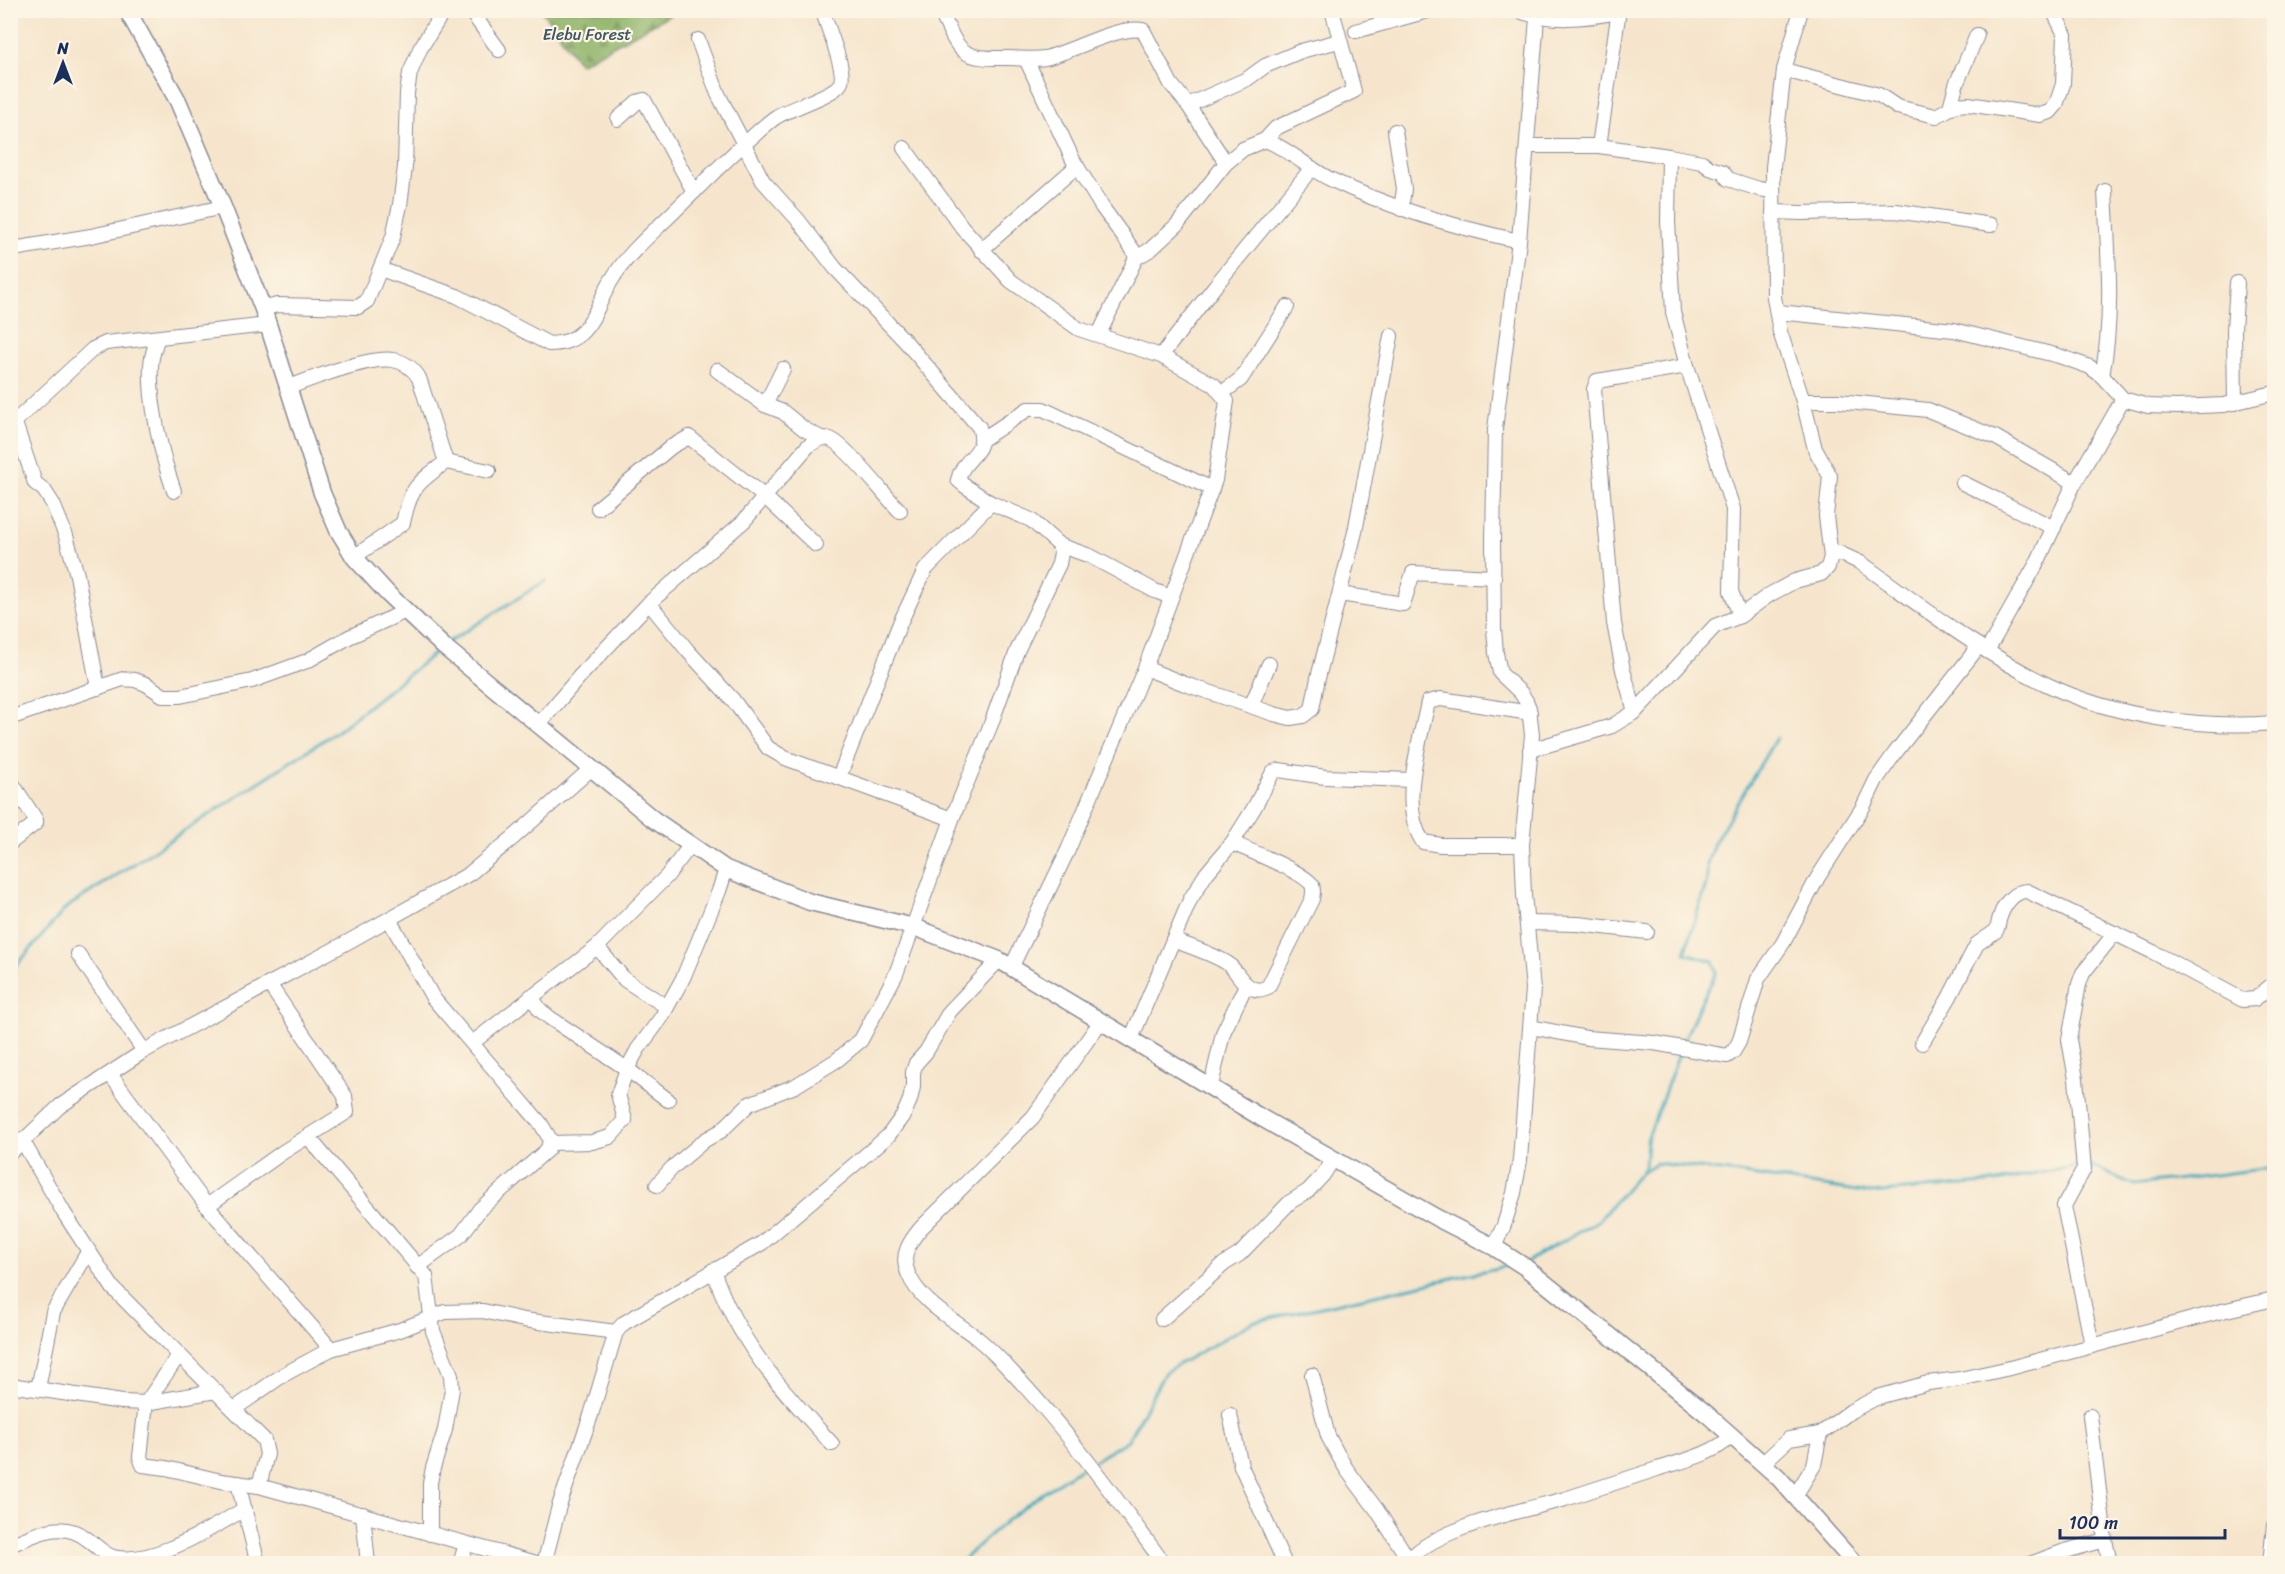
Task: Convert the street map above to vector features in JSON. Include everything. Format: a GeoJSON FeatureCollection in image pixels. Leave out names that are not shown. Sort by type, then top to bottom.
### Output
{"type":"FeatureCollection","features":[{"type":"Feature","properties":{"kind":"main road"},"geometry":{"type":"LineString","coordinates":[[127,10],[178,101],[224,207],[266,317],[322,493],[338,530],[354,557],[406,612],[443,646],[653,819],[726,869],[810,902],[914,927],[1005,963],[1260,1117],[1437,1218],[1494,1246],[1525,1267],[1732,1436],[1795,1496],[1850,1562]]}},
{"type":"Feature","properties":{"kind":"street"},"geometry":{"type":"LineString","coordinates":[[98,688],[77,575],[66,537],[53,504],[44,490],[35,483],[13,424],[93,349],[106,343],[157,339],[266,317],[277,305],[358,307],[367,301],[393,237],[403,186],[410,73],[420,50],[444,10]]}},
{"type":"Feature","properties":{"kind":"street"},"geometry":{"type":"LineString","coordinates":[[470,10],[500,50]]}},
{"type":"Feature","properties":{"kind":"street"},"geometry":{"type":"LineString","coordinates":[[380,269],[457,296],[549,344],[563,344],[574,339],[597,312],[610,282],[630,254],[743,144],[775,117],[805,102],[833,92],[841,84],[843,72],[823,10]]}},
{"type":"Feature","properties":{"kind":"street"},"geometry":{"type":"LineString","coordinates":[[940,10],[955,43],[970,56],[987,60],[1044,58],[1122,30],[1133,28],[1143,30],[1171,84],[1188,105],[1226,163]]}},
{"type":"Feature","properties":{"kind":"street"},"geometry":{"type":"LineString","coordinates":[[1099,334],[1136,258],[1151,249],[1177,225],[1226,163],[1244,149],[1265,140],[1276,128],[1354,91],[1332,10]]}},
{"type":"Feature","properties":{"kind":"street"},"geometry":{"type":"LineString","coordinates":[[1356,31],[1431,10]]}},
{"type":"Feature","properties":{"kind":"street"},"geometry":{"type":"LineString","coordinates":[[1515,10],[1537,18],[1596,17],[1619,11],[1599,146]]}},
{"type":"Feature","properties":{"kind":"street"},"geometry":{"type":"LineString","coordinates":[[1530,750],[1612,726],[1635,712],[1715,627],[1740,616],[1769,595],[1795,581],[1821,574],[1828,567],[1831,557],[1826,516],[1830,476],[1815,449],[1803,401],[1780,333],[1774,297],[1773,166],[1784,70],[1801,10]]}},
{"type":"Feature","properties":{"kind":"street"},"geometry":{"type":"LineString","coordinates":[[1784,70],[1879,95],[1897,107],[1936,116],[1950,107],[1968,104],[2028,114],[2050,112],[2056,105],[2062,84],[2065,35],[2053,10]]}},
{"type":"Feature","properties":{"kind":"street"},"geometry":{"type":"LineString","coordinates":[[1494,1246],[1504,1225],[1514,1192],[1520,1160],[1533,989],[1522,846],[1532,735],[1530,713],[1521,693],[1500,673],[1494,629],[1494,577],[1495,429],[1519,241],[1537,18]]}},
{"type":"Feature","properties":{"kind":"street"},"geometry":{"type":"LineString","coordinates":[[1950,107],[1977,35]]}},
{"type":"Feature","properties":{"kind":"street"},"geometry":{"type":"LineString","coordinates":[[698,40],[718,94],[763,181],[799,221],[835,268],[905,341],[979,427],[983,439],[981,446],[960,471],[958,480],[991,503],[1031,520],[1059,545],[1090,556],[1155,591],[1171,597]]}},
{"type":"Feature","properties":{"kind":"street"},"geometry":{"type":"LineString","coordinates":[[1188,105],[1247,79],[1265,66],[1301,51],[1339,41]]}},
{"type":"Feature","properties":{"kind":"street"},"geometry":{"type":"LineString","coordinates":[[1026,59],[1077,166],[1136,258]]}},
{"type":"Feature","properties":{"kind":"street"},"geometry":{"type":"LineString","coordinates":[[618,119],[637,102],[644,100],[694,192]]}},
{"type":"Feature","properties":{"kind":"street"},"geometry":{"type":"LineString","coordinates":[[1395,131],[1404,189],[1401,209]]}},
{"type":"Feature","properties":{"kind":"street"},"geometry":{"type":"LineString","coordinates":[[1265,140],[1279,145],[1329,179],[1401,209],[1462,229],[1519,241]]}},
{"type":"Feature","properties":{"kind":"street"},"geometry":{"type":"LineString","coordinates":[[1527,146],[1599,146],[1702,162],[1710,168],[1723,172],[1728,179],[1773,191]]}},
{"type":"Feature","properties":{"kind":"street"},"geometry":{"type":"LineString","coordinates":[[178,1355],[146,1404],[140,1456],[143,1465],[259,1486],[542,1563],[616,1332],[624,1323],[762,1243],[888,1136],[910,1100],[916,1063],[926,1052],[950,1011],[1005,963],[1068,850],[1145,668],[1212,489],[1217,471],[1227,401],[1222,393],[1202,378],[1161,356],[1079,329],[1011,281],[981,250],[930,187],[903,148]]}},
{"type":"Feature","properties":{"kind":"street"},"geometry":{"type":"LineString","coordinates":[[1669,156],[1670,279],[1673,312],[1733,509],[1731,591],[1740,616]]}},
{"type":"Feature","properties":{"kind":"street"},"geometry":{"type":"LineString","coordinates":[[981,250],[1077,166]]}},
{"type":"Feature","properties":{"kind":"street"},"geometry":{"type":"LineString","coordinates":[[1161,356],[1312,168]]}},
{"type":"Feature","properties":{"kind":"street"},"geometry":{"type":"LineString","coordinates":[[2103,376],[2110,297],[2105,191]]}},
{"type":"Feature","properties":{"kind":"street"},"geometry":{"type":"LineString","coordinates":[[13,249],[91,236],[224,207]]}},
{"type":"Feature","properties":{"kind":"street"},"geometry":{"type":"LineString","coordinates":[[1773,212],[1896,211],[1991,225]]}},
{"type":"Feature","properties":{"kind":"street"},"geometry":{"type":"LineString","coordinates":[[2235,403],[2234,330],[2237,283]]}},
{"type":"Feature","properties":{"kind":"street"},"geometry":{"type":"LineString","coordinates":[[1222,393],[1241,379],[1287,307]]}},
{"type":"Feature","properties":{"kind":"street"},"geometry":{"type":"LineString","coordinates":[[1778,312],[1954,330],[2059,356],[2090,367],[2103,376],[2123,399],[2148,406],[2177,407],[2235,403],[2274,393]]}},
{"type":"Feature","properties":{"kind":"street"},"geometry":{"type":"LineString","coordinates":[[1145,668],[1185,684],[1290,718],[1303,716],[1312,709],[1355,532],[1391,336]]}},
{"type":"Feature","properties":{"kind":"street"},"geometry":{"type":"LineString","coordinates":[[157,339],[151,365],[153,395],[162,457],[174,490]]}},
{"type":"Feature","properties":{"kind":"street"},"geometry":{"type":"LineString","coordinates":[[287,388],[320,376],[378,361],[392,360],[412,367],[419,378],[446,462]]}},
{"type":"Feature","properties":{"kind":"street"},"geometry":{"type":"LineString","coordinates":[[1635,712],[1623,670],[1614,623],[1594,389],[1597,381],[1688,366]]}},
{"type":"Feature","properties":{"kind":"street"},"geometry":{"type":"LineString","coordinates":[[765,405],[783,369]]}},
{"type":"Feature","properties":{"kind":"street"},"geometry":{"type":"LineString","coordinates":[[717,370],[765,405],[783,412],[804,429],[821,438],[831,439],[847,453],[900,511]]}},
{"type":"Feature","properties":{"kind":"street"},"geometry":{"type":"LineString","coordinates":[[1531,1027],[1587,1038],[1654,1043],[1726,1056],[1733,1052],[1739,1042],[1758,979],[1783,943],[1818,877],[1895,753],[1983,648],[2037,563],[2075,483],[2123,399]]}},
{"type":"Feature","properties":{"kind":"street"},"geometry":{"type":"LineString","coordinates":[[1803,401],[1838,401],[1928,410],[1995,437],[2075,483]]}},
{"type":"Feature","properties":{"kind":"street"},"geometry":{"type":"LineString","coordinates":[[983,439],[1028,409],[1043,409],[1212,489]]}},
{"type":"Feature","properties":{"kind":"street"},"geometry":{"type":"LineString","coordinates":[[598,508],[671,447],[689,437],[765,497],[816,545]]}},
{"type":"Feature","properties":{"kind":"street"},"geometry":{"type":"LineString","coordinates":[[539,724],[580,676],[649,603],[744,521],[808,446],[821,438]]}},
{"type":"Feature","properties":{"kind":"street"},"geometry":{"type":"LineString","coordinates":[[354,557],[403,523],[408,497],[425,477],[446,462],[489,471]]}},
{"type":"Feature","properties":{"kind":"street"},"geometry":{"type":"LineString","coordinates":[[1963,483],[2054,528]]}},
{"type":"Feature","properties":{"kind":"street"},"geometry":{"type":"LineString","coordinates":[[838,777],[900,623],[925,570],[991,503]]}},
{"type":"Feature","properties":{"kind":"street"},"geometry":{"type":"LineString","coordinates":[[657,1185],[672,1168],[705,1140],[721,1131],[749,1104],[795,1086],[837,1060],[861,1040],[896,974],[952,819],[1017,651],[1059,564],[1061,553],[1059,545]]}},
{"type":"Feature","properties":{"kind":"street"},"geometry":{"type":"LineString","coordinates":[[1831,557],[1839,553],[1861,563],[1983,648],[2049,685],[2114,709],[2165,720],[2274,723]]}},
{"type":"Feature","properties":{"kind":"street"},"geometry":{"type":"LineString","coordinates":[[1340,594],[1403,604],[1413,573],[1494,577]]}},
{"type":"Feature","properties":{"kind":"street"},"geometry":{"type":"LineString","coordinates":[[649,603],[688,651],[733,700],[768,748],[785,758],[952,819]]}},
{"type":"Feature","properties":{"kind":"street"},"geometry":{"type":"LineString","coordinates":[[10,718],[123,679],[146,684],[164,696],[180,696],[252,681],[307,660],[406,612]]}},
{"type":"Feature","properties":{"kind":"street"},"geometry":{"type":"LineString","coordinates":[[1251,706],[1269,664]]}},
{"type":"Feature","properties":{"kind":"street"},"geometry":{"type":"LineString","coordinates":[[1522,846],[1441,845],[1423,842],[1413,822],[1412,780],[1428,702],[1432,700],[1530,713]]}},
{"type":"Feature","properties":{"kind":"street"},"geometry":{"type":"LineString","coordinates":[[10,1153],[60,1106],[144,1052],[469,874],[592,768]]}},
{"type":"Feature","properties":{"kind":"street"},"geometry":{"type":"LineString","coordinates":[[1131,1038],[1190,900],[1206,874],[1232,843],[1273,772],[1279,770],[1325,777],[1412,780]]}},
{"type":"Feature","properties":{"kind":"street"},"geometry":{"type":"LineString","coordinates":[[10,780],[32,812],[36,823],[10,843]]}},
{"type":"Feature","properties":{"kind":"street"},"geometry":{"type":"LineString","coordinates":[[1173,940],[1228,964],[1240,975],[1246,986],[1260,990],[1268,987],[1312,899],[1313,891],[1311,884],[1301,875],[1232,843]]}},
{"type":"Feature","properties":{"kind":"street"},"geometry":{"type":"LineString","coordinates":[[472,1043],[597,947],[667,876],[690,846]]}},
{"type":"Feature","properties":{"kind":"street"},"geometry":{"type":"LineString","coordinates":[[550,1143],[592,1142],[610,1137],[625,1120],[618,1094],[627,1068],[667,1007],[698,943],[726,869]]}},
{"type":"Feature","properties":{"kind":"street"},"geometry":{"type":"LineString","coordinates":[[1922,1043],[1977,944],[1996,931],[2000,917],[2013,894],[2019,891],[2027,891],[2115,933],[2242,1000],[2256,999],[2274,983]]}},
{"type":"Feature","properties":{"kind":"street"},"geometry":{"type":"LineString","coordinates":[[389,919],[433,998],[541,1124],[548,1133],[550,1143],[548,1149],[480,1209],[461,1235],[417,1267]]}},
{"type":"Feature","properties":{"kind":"street"},"geometry":{"type":"LineString","coordinates":[[1527,923],[1578,924],[1647,932]]}},
{"type":"Feature","properties":{"kind":"street"},"geometry":{"type":"LineString","coordinates":[[2092,1345],[2064,1206],[2084,1163],[2076,1078],[2069,1040],[2083,973],[2115,933]]}},
{"type":"Feature","properties":{"kind":"street"},"geometry":{"type":"LineString","coordinates":[[597,947],[625,980],[667,1007]]}},
{"type":"Feature","properties":{"kind":"street"},"geometry":{"type":"LineString","coordinates":[[78,954],[144,1052]]}},
{"type":"Feature","properties":{"kind":"street"},"geometry":{"type":"LineString","coordinates":[[207,1206],[283,1152],[309,1138],[347,1112],[347,1101],[268,984]]}},
{"type":"Feature","properties":{"kind":"street"},"geometry":{"type":"LineString","coordinates":[[1211,1086],[1223,1033],[1246,986]]}},
{"type":"Feature","properties":{"kind":"street"},"geometry":{"type":"LineString","coordinates":[[531,996],[540,1010],[550,1018],[627,1068],[668,1100]]}},
{"type":"Feature","properties":{"kind":"street"},"geometry":{"type":"LineString","coordinates":[[1101,1021],[1033,1117],[921,1228],[908,1244],[907,1272],[916,1288],[937,1308],[979,1340],[1010,1370],[1097,1471],[1164,1563]]}},
{"type":"Feature","properties":{"kind":"street"},"geometry":{"type":"LineString","coordinates":[[110,1074],[207,1206],[331,1349]]}},
{"type":"Feature","properties":{"kind":"street"},"geometry":{"type":"LineString","coordinates":[[309,1138],[426,1276],[433,1331],[451,1375],[452,1389],[445,1430],[431,1475],[430,1534]]}},
{"type":"Feature","properties":{"kind":"street"},"geometry":{"type":"LineString","coordinates":[[22,1140],[88,1252],[113,1288],[264,1440],[267,1454],[259,1486]]}},
{"type":"Feature","properties":{"kind":"street"},"geometry":{"type":"LineString","coordinates":[[1162,1319],[1224,1264],[1240,1254],[1290,1202],[1308,1191],[1334,1159]]}},
{"type":"Feature","properties":{"kind":"street"},"geometry":{"type":"LineString","coordinates":[[38,1389],[52,1312],[88,1252]]}},
{"type":"Feature","properties":{"kind":"street"},"geometry":{"type":"LineString","coordinates":[[713,1270],[724,1300],[749,1346],[774,1380],[832,1444]]}},
{"type":"Feature","properties":{"kind":"street"},"geometry":{"type":"LineString","coordinates":[[1762,1464],[1789,1439],[1820,1434],[1851,1411],[1878,1397],[1928,1383],[1960,1379],[2010,1368],[2274,1299]]}},
{"type":"Feature","properties":{"kind":"street"},"geometry":{"type":"LineString","coordinates":[[234,1409],[284,1375],[331,1349],[400,1330],[445,1312],[483,1311],[524,1320],[616,1332]]}},
{"type":"Feature","properties":{"kind":"street"},"geometry":{"type":"LineString","coordinates":[[1312,1375],[1328,1436],[1408,1562],[1418,1550],[1455,1530],[1566,1498],[1690,1458],[1722,1445],[1732,1436]]}},
{"type":"Feature","properties":{"kind":"street"},"geometry":{"type":"LineString","coordinates":[[10,1385],[146,1404],[216,1391]]}},
{"type":"Feature","properties":{"kind":"street"},"geometry":{"type":"LineString","coordinates":[[1230,1415],[1241,1466],[1285,1563]]}},
{"type":"Feature","properties":{"kind":"street"},"geometry":{"type":"LineString","coordinates":[[2090,1416],[2105,1540],[2110,1563]]}},
{"type":"Feature","properties":{"kind":"street"},"geometry":{"type":"LineString","coordinates":[[1795,1496],[1814,1465],[1820,1434]]}},
{"type":"Feature","properties":{"kind":"street"},"geometry":{"type":"LineString","coordinates":[[238,1483],[258,1563]]}},
{"type":"Feature","properties":{"kind":"street"},"geometry":{"type":"LineString","coordinates":[[10,1545],[41,1533],[57,1529],[72,1529],[106,1554],[126,1558],[174,1548],[245,1509]]}},
{"type":"Feature","properties":{"kind":"street"},"geometry":{"type":"LineString","coordinates":[[363,1514],[368,1563]]}},
{"type":"Feature","properties":{"kind":"street"},"geometry":{"type":"LineString","coordinates":[[2270,1563],[2274,1525]]}},
{"type":"Feature","properties":{"kind":"street"},"geometry":{"type":"LineString","coordinates":[[2030,1563],[2105,1540]]}},
{"type":"Feature","properties":{"kind":"street"},"geometry":{"type":"LineString","coordinates":[[460,1563],[466,1544]]}},
{"type":"Feature","properties":{"kind":"green space","name":"Elebu Forest"},"geometry":{"type":"Polygon","coordinates":[[[542,11],[677,11],[580,64],[542,11]]]}},
{"type":"Feature","properties":{"kind":"waterway"},"geometry":{"type":"LineString","coordinates":[[447,643],[545,581]]}},
{"type":"Feature","properties":{"kind":"waterway"},"geometry":{"type":"LineString","coordinates":[[10,973],[66,908],[336,732],[440,649]]}},
{"type":"Feature","properties":{"kind":"waterway"},"geometry":{"type":"LineString","coordinates":[[1682,1045],[1717,972],[1713,961],[1685,953],[1707,881],[1707,864],[1714,843],[1776,738]]}},
{"type":"Feature","properties":{"kind":"waterway"},"geometry":{"type":"LineString","coordinates":[[1641,1172],[1645,1166],[1647,1140],[1680,1051]]}},
{"type":"Feature","properties":{"kind":"waterway"},"geometry":{"type":"LineString","coordinates":[[2087,1164],[2134,1185],[2270,1168],[2274,1158]]}},
{"type":"Feature","properties":{"kind":"waterway"},"geometry":{"type":"LineString","coordinates":[[1526,1262],[1598,1221],[1637,1176],[1656,1163],[1870,1193],[1997,1182],[2080,1165]]}},
{"type":"Feature","properties":{"kind":"waterway"},"geometry":{"type":"LineString","coordinates":[[1092,1462],[1128,1440],[1165,1372],[1253,1322],[1511,1265]]}},
{"type":"Feature","properties":{"kind":"waterway"},"geometry":{"type":"LineString","coordinates":[[959,1564],[1019,1511],[1086,1465]]}}]}
